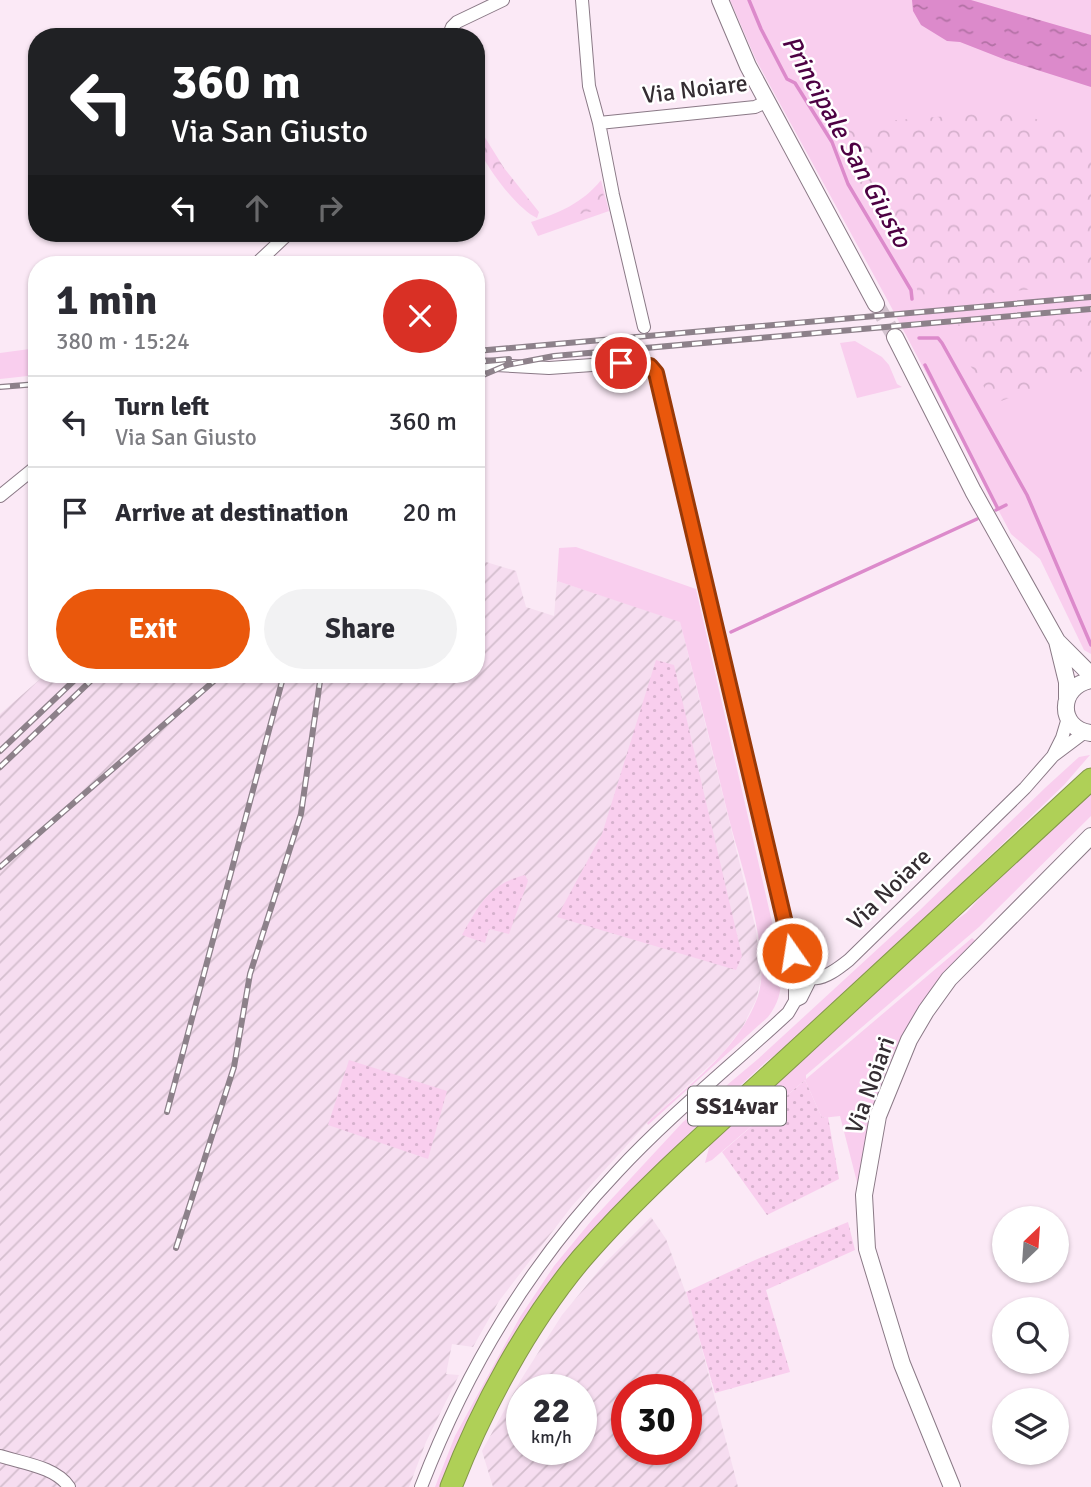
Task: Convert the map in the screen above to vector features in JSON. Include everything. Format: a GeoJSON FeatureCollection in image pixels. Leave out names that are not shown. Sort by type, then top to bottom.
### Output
{"type":"FeatureCollection","features":[{"type":"Feature","properties":{"kind":"highway","name":"SS14var"},"geometry":{"type":"LineString","coordinates":[[451,1487],[492,1394],[541,1313],[582,1259],[632,1205],[706,1135],[1091,779]]}},
{"type":"Feature","properties":{"kind":"street"},"geometry":{"type":"LineString","coordinates":[[452,28],[457,22],[503,0]]}},
{"type":"Feature","properties":{"kind":"street"},"geometry":{"type":"LineString","coordinates":[[582,0],[584,56],[589,86],[644,327]]}},
{"type":"Feature","properties":{"kind":"street","name":"Via Noiare"},"geometry":{"type":"LineString","coordinates":[[599,123],[755,107],[768,101],[748,66],[720,0]]}},
{"type":"Feature","properties":{"kind":"street"},"geometry":{"type":"LineString","coordinates":[[768,101],[876,304]]}},
{"type":"Feature","properties":{"kind":"street"},"geometry":{"type":"LineString","coordinates":[[265,256],[279,242]]}},
{"type":"Feature","properties":{"kind":"street"},"geometry":{"type":"LineString","coordinates":[[895,337],[972,491],[1057,641],[1091,677],[1076,685],[1068,698]]}},
{"type":"Feature","properties":{"kind":"street"},"geometry":{"type":"LineString","coordinates":[[421,1487],[460,1395],[517,1294],[563,1234],[617,1172],[646,1142],[788,1013],[795,1002],[794,984],[806,975],[797,969],[789,939],[653,368],[621,363],[549,369],[485,365]]}},
{"type":"Feature","properties":{"kind":"street"},"geometry":{"type":"LineString","coordinates":[[0,496],[28,473]]}},
{"type":"Feature","properties":{"kind":"street"},"geometry":{"type":"LineString","coordinates":[[1057,641],[1067,682],[1068,718],[1078,729],[1088,733]]}},
{"type":"Feature","properties":{"kind":"street","name":"Via Noiare"},"geometry":{"type":"LineString","coordinates":[[806,975],[815,980],[829,976],[849,960],[1025,788],[1053,755],[1068,718]]}},
{"type":"Feature","properties":{"kind":"street","name":"Via Noiare"},"geometry":{"type":"LineString","coordinates":[[1053,755],[1088,733]]}},
{"type":"Feature","properties":{"kind":"street","name":"Via Noiari"},"geometry":{"type":"LineString","coordinates":[[946,1485],[902,1364],[867,1249],[864,1195],[878,1116],[909,1040],[949,979],[1091,836]]}},
{"type":"Feature","properties":{"kind":"street"},"geometry":{"type":"LineString","coordinates":[[0,1456],[49,1471],[69,1487]]}},
{"type":"Feature","properties":{"kind":"shaded area"},"geometry":{"type":"Polygon","coordinates":[[[485,562],[516,571],[526,607],[554,616],[557,581],[680,621],[756,930],[761,979],[756,1000],[742,1028],[722,1054],[647,1123],[572,1206],[499,1301],[473,1347],[452,1344],[446,1374],[459,1375],[426,1442],[409,1487],[0,1487],[0,714],[36,683],[485,683],[485,562]]]}},
{"type":"Feature","properties":{"kind":"shaded area"},"geometry":{"type":"Polygon","coordinates":[[[651,1217],[666,1239],[691,1307],[738,1487],[493,1487],[482,1451],[506,1407],[506,1465],[597,1465],[597,1374],[525,1374],[562,1315],[605,1263],[651,1217]]]}},
{"type":"Feature","properties":{"kind":"green space"},"geometry":{"type":"Polygon","coordinates":[[[730,0],[1091,0],[1091,654],[1084,650],[1040,559],[1011,534],[756,60],[730,0]]]}},
{"type":"Feature","properties":{"kind":"green space"},"geometry":{"type":"Polygon","coordinates":[[[1014,111],[1091,139],[1091,284],[924,299],[917,290],[916,278],[908,270],[860,186],[857,170],[832,125],[1014,111]]]}},
{"type":"Feature","properties":{"kind":"green space"},"geometry":{"type":"Polygon","coordinates":[[[485,137],[504,168],[539,212],[537,218],[520,206],[487,164],[485,137]]]}},
{"type":"Feature","properties":{"kind":"green space"},"geometry":{"type":"Polygon","coordinates":[[[601,180],[609,211],[538,236],[531,222],[569,207],[601,180]]]}},
{"type":"Feature","properties":{"kind":"green space"},"geometry":{"type":"Polygon","coordinates":[[[602,191],[606,201],[603,209],[575,215],[570,210],[577,204],[602,191]]]}},
{"type":"Feature","properties":{"kind":"green space"},"geometry":{"type":"Polygon","coordinates":[[[1091,316],[1091,368],[993,404],[972,367],[942,339],[942,328],[951,325],[1091,316]]]}},
{"type":"Feature","properties":{"kind":"green space"},"geometry":{"type":"Polygon","coordinates":[[[855,341],[882,357],[889,365],[897,384],[902,387],[857,398],[840,343],[855,341]]]}},
{"type":"Feature","properties":{"kind":"green space"},"geometry":{"type":"Polygon","coordinates":[[[28,349],[28,376],[0,379],[0,353],[28,349]]]}},
{"type":"Feature","properties":{"kind":"green space"},"geometry":{"type":"Polygon","coordinates":[[[576,547],[696,589],[780,957],[779,995],[768,1017],[648,1125],[647,1123],[710,1066],[738,1033],[758,996],[761,957],[747,883],[680,622],[557,581],[559,548],[576,547]]]}},
{"type":"Feature","properties":{"kind":"green space"},"geometry":{"type":"Polygon","coordinates":[[[656,660],[674,665],[742,956],[736,970],[557,917],[602,834],[656,660]]]}},
{"type":"Feature","properties":{"kind":"green space"},"geometry":{"type":"Polygon","coordinates":[[[1090,755],[1064,785],[803,1035],[767,1061],[705,1118],[616,1211],[513,1374],[506,1374],[506,1384],[441,1487],[435,1487],[455,1436],[520,1317],[554,1266],[592,1220],[683,1122],[758,1059],[920,910],[1079,757],[1090,755]]]}},
{"type":"Feature","properties":{"kind":"green space"},"geometry":{"type":"Polygon","coordinates":[[[1091,786],[1091,816],[979,927],[806,1075],[806,1079],[972,938],[976,941],[922,1006],[896,1047],[874,1105],[858,1186],[840,1116],[822,1118],[805,1080],[712,1160],[705,1163],[710,1144],[922,945],[966,913],[1007,868],[1091,786]]]}},
{"type":"Feature","properties":{"kind":"green space"},"geometry":{"type":"Polygon","coordinates":[[[525,875],[528,881],[509,934],[489,929],[485,943],[462,935],[486,897],[502,884],[525,875]]]}},
{"type":"Feature","properties":{"kind":"green space"},"geometry":{"type":"Polygon","coordinates":[[[349,1060],[447,1091],[428,1159],[328,1125],[349,1060]]]}},
{"type":"Feature","properties":{"kind":"green space"},"geometry":{"type":"Polygon","coordinates":[[[805,1080],[822,1118],[828,1117],[839,1179],[767,1215],[722,1152],[805,1080]]]}},
{"type":"Feature","properties":{"kind":"green space"},"geometry":{"type":"Polygon","coordinates":[[[848,1222],[855,1250],[766,1290],[790,1372],[715,1393],[686,1292],[848,1222]]]}},
{"type":"Feature","properties":{"kind":"water"},"geometry":{"type":"Polygon","coordinates":[[[912,0],[971,0],[1091,35],[1091,87],[960,42],[947,41],[921,25],[913,11],[912,0]]]}},
{"type":"Feature","properties":{"kind":"waterway","name":"Principale San Giusto"},"geometry":{"type":"LineString","coordinates":[[749,0],[787,79],[795,83],[832,142],[848,184],[911,290],[912,299]]}},
{"type":"Feature","properties":{"kind":"waterway","name":"Principale San Giusto"},"geometry":{"type":"LineString","coordinates":[[919,338],[938,338],[942,343],[1027,495],[1091,645]]}},
{"type":"Feature","properties":{"kind":"waterway"},"geometry":{"type":"LineString","coordinates":[[925,365],[998,509]]}},
{"type":"Feature","properties":{"kind":"waterway"},"geometry":{"type":"LineString","coordinates":[[996,510],[1006,505]]}},
{"type":"Feature","properties":{"kind":"waterway"},"geometry":{"type":"LineString","coordinates":[[731,632],[977,519]]}},
{"type":"Feature","properties":{"kind":"tunnel"},"geometry":{"type":"LineString","coordinates":[[876,304],[895,337]]}},
{"type":"Feature","properties":{"kind":"railway"},"geometry":{"type":"LineString","coordinates":[[485,350],[1091,297]]}},
{"type":"Feature","properties":{"kind":"railway"},"geometry":{"type":"LineString","coordinates":[[485,374],[507,365],[554,356],[1091,309]]}},
{"type":"Feature","properties":{"kind":"railway"},"geometry":{"type":"LineString","coordinates":[[485,361],[509,359]]}},
{"type":"Feature","properties":{"kind":"railway"},"geometry":{"type":"LineString","coordinates":[[0,387],[28,385]]}},
{"type":"Feature","properties":{"kind":"railway"},"geometry":{"type":"LineString","coordinates":[[0,751],[72,683]]}},
{"type":"Feature","properties":{"kind":"railway"},"geometry":{"type":"LineString","coordinates":[[0,767],[89,683]]}},
{"type":"Feature","properties":{"kind":"railway"},"geometry":{"type":"LineString","coordinates":[[0,867],[212,683]]}},
{"type":"Feature","properties":{"kind":"railway"},"geometry":{"type":"LineString","coordinates":[[167,1112],[282,683]]}},
{"type":"Feature","properties":{"kind":"railway"},"geometry":{"type":"LineString","coordinates":[[176,1248],[234,1067],[250,974],[301,814],[320,683]]}},
{"type":"Feature","properties":{"kind":"route"},"geometry":{"type":"LineString","coordinates":[[621,363],[650,366],[656,373],[670,442],[792,953]]}}]}
